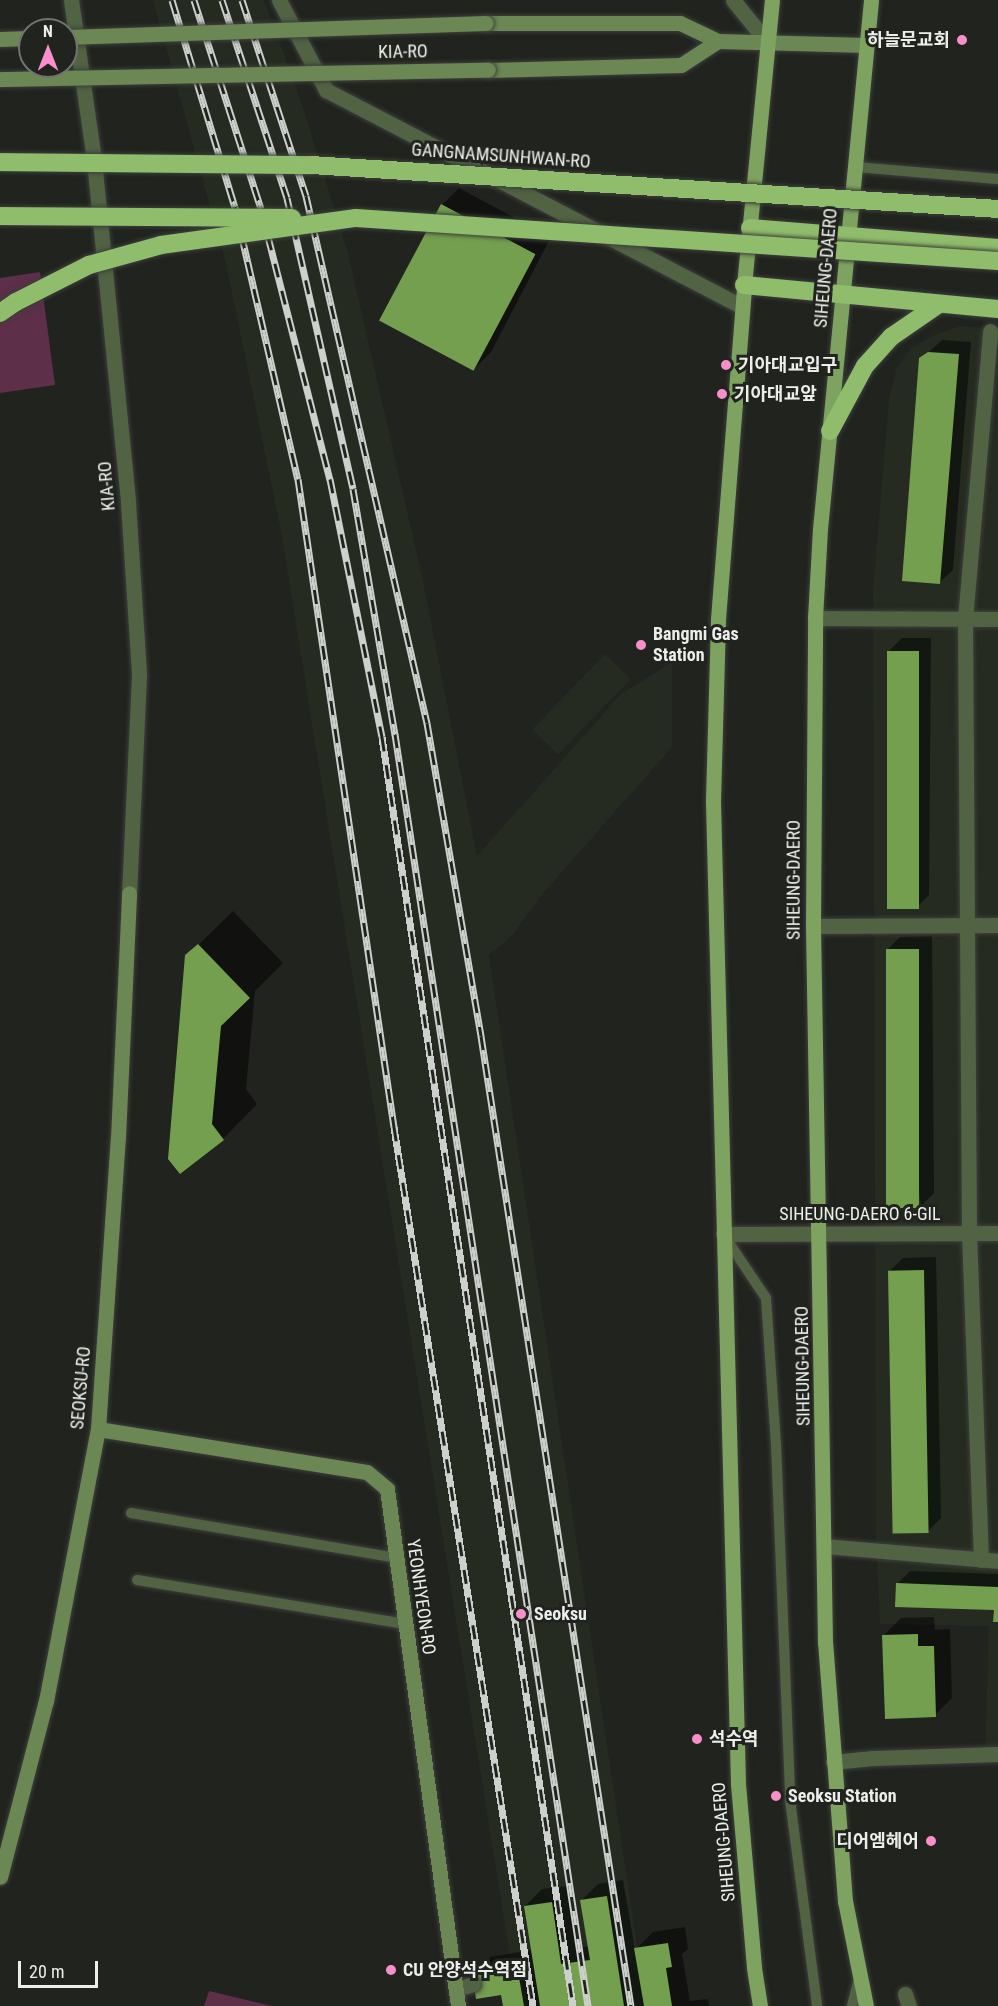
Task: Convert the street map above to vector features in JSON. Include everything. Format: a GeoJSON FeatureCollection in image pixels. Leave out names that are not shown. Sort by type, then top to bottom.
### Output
{"type":"FeatureCollection","features":[{"type":"Feature","properties":{"kind":"highway","name":"GANGNAMSUNHWAN-RO"},"geometry":{"type":"LineString","coordinates":[[0,162],[311,165],[998,209]]}},
{"type":"Feature","properties":{"kind":"highway"},"geometry":{"type":"LineString","coordinates":[[0,216],[357,218],[998,261]]}},
{"type":"Feature","properties":{"kind":"highway"},"geometry":{"type":"LineString","coordinates":[[0,313],[16,302],[89,265],[151,248],[357,218]]}},
{"type":"Feature","properties":{"kind":"highway"},"geometry":{"type":"LineString","coordinates":[[750,228],[998,248]]}},
{"type":"Feature","properties":{"kind":"highway"},"geometry":{"type":"LineString","coordinates":[[744,285],[998,309]]}},
{"type":"Feature","properties":{"kind":"highway"},"geometry":{"type":"LineString","coordinates":[[830,431],[865,366],[891,338],[939,304]]}},
{"type":"Feature","properties":{"kind":"main road","name":"SIHEUNG-DAERO"},"geometry":{"type":"LineString","coordinates":[[760,2006],[754,1966],[738,1783],[713,800],[718,619],[742,307],[772,0]]}},
{"type":"Feature","properties":{"kind":"main road","name":"SIHEUNG-DAERO"},"geometry":{"type":"LineString","coordinates":[[866,2006],[845,1901],[825,1642],[813,926],[815,618],[820,529],[871,0]]}},
{"type":"Feature","properties":{"kind":"street","name":"KIA-RO"},"geometry":{"type":"LineString","coordinates":[[71,0],[102,231],[131,538],[139,675],[129,893]]}},
{"type":"Feature","properties":{"kind":"street"},"geometry":{"type":"LineString","coordinates":[[279,0],[326,90],[742,307]]}},
{"type":"Feature","properties":{"kind":"street"},"geometry":{"type":"LineString","coordinates":[[733,0],[767,42]]}},
{"type":"Feature","properties":{"kind":"street","name":"KIA-RO"},"geometry":{"type":"LineString","coordinates":[[78,37],[486,23],[680,23],[718,40],[867,45]]}},
{"type":"Feature","properties":{"kind":"street"},"geometry":{"type":"LineString","coordinates":[[0,39],[18,38]]}},
{"type":"Feature","properties":{"kind":"street","name":"KIA-RO"},"geometry":{"type":"LineString","coordinates":[[0,79],[681,65],[718,40]]}},
{"type":"Feature","properties":{"kind":"street"},"geometry":{"type":"LineString","coordinates":[[981,1560],[969,1233],[965,619],[994,332]]}},
{"type":"Feature","properties":{"kind":"street"},"geometry":{"type":"LineString","coordinates":[[815,618],[998,619]]}},
{"type":"Feature","properties":{"kind":"street","name":"SEOKSU-RO"},"geometry":{"type":"LineString","coordinates":[[0,1877],[46,1701],[98,1429],[118,1138],[129,893]]}},
{"type":"Feature","properties":{"kind":"street"},"geometry":{"type":"LineString","coordinates":[[813,926],[998,925]]}},
{"type":"Feature","properties":{"kind":"street","name":"SIHEUNG-DAERO 6-GIL"},"geometry":{"type":"LineString","coordinates":[[723,1234],[998,1233]]}},
{"type":"Feature","properties":{"kind":"street","name":"YEONHYEON-RO"},"geometry":{"type":"LineString","coordinates":[[98,1429],[367,1472],[387,1489],[458,2006]]}},
{"type":"Feature","properties":{"kind":"street"},"geometry":{"type":"LineString","coordinates":[[824,1546],[998,1561]]}},
{"type":"Feature","properties":{"kind":"street"},"geometry":{"type":"LineString","coordinates":[[833,1762],[873,1758],[998,1754]]}},
{"type":"Feature","properties":{"kind":"street"},"geometry":{"type":"LineString","coordinates":[[456,1989],[473,1984]]}},
{"type":"Feature","properties":{"kind":"lane"},"geometry":{"type":"LineString","coordinates":[[855,167],[998,179]]}},
{"type":"Feature","properties":{"kind":"lane"},"geometry":{"type":"LineString","coordinates":[[723,1234],[766,1298],[776,1444],[790,1800],[816,2006]]}},
{"type":"Feature","properties":{"kind":"lane"},"geometry":{"type":"LineString","coordinates":[[131,1513],[396,1558]]}},
{"type":"Feature","properties":{"kind":"lane"},"geometry":{"type":"LineString","coordinates":[[137,1580],[405,1624]]}},
{"type":"Feature","properties":{"kind":"lane"},"geometry":{"type":"LineString","coordinates":[[852,2006],[860,1973]]}},
{"type":"Feature","properties":{"kind":"shaded area"},"geometry":{"type":"Polygon","coordinates":[[[153,0],[264,0],[302,104],[348,253],[422,576],[477,856],[621,694],[672,662],[672,747],[539,898],[512,936],[489,955],[646,2006],[518,2006],[281,531],[226,264],[153,0]]]}},
{"type":"Feature","properties":{"kind":"shaded area"},"geometry":{"type":"Polygon","coordinates":[[[40,272],[55,385],[0,393],[0,278],[40,272]]]}},
{"type":"Feature","properties":{"kind":"shaded area"},"geometry":{"type":"Polygon","coordinates":[[[960,326],[998,329],[998,1754],[985,1753],[989,1626],[880,1624],[876,1539],[873,587],[889,398],[897,367],[911,348],[932,336],[960,326]]]}},
{"type":"Feature","properties":{"kind":"shaded area"},"geometry":{"type":"Polygon","coordinates":[[[605,654],[631,679],[558,755],[532,730],[605,654]]]}},
{"type":"Feature","properties":{"kind":"shaded area"},"geometry":{"type":"Polygon","coordinates":[[[209,1991],[272,2006],[204,2006],[209,1991]]]}},
{"type":"Feature","properties":{"kind":"building"},"geometry":{"type":"Polygon","coordinates":[[[441,204],[535,254],[474,371],[379,321],[441,204]]]}},
{"type":"Feature","properties":{"kind":"building"},"geometry":{"type":"Polygon","coordinates":[[[928,352],[959,354],[940,584],[902,581],[919,358],[928,352]]]}},
{"type":"Feature","properties":{"kind":"building"},"geometry":{"type":"Polygon","coordinates":[[[887,651],[919,651],[919,909],[887,909],[887,651]]]}},
{"type":"Feature","properties":{"kind":"building"},"geometry":{"type":"Polygon","coordinates":[[[198,944],[250,998],[221,1026],[212,1124],[224,1140],[180,1174],[168,1159],[185,955],[198,944]]]}},
{"type":"Feature","properties":{"kind":"building"},"geometry":{"type":"Polygon","coordinates":[[[886,949],[919,949],[919,1208],[886,1208],[886,949]]]}},
{"type":"Feature","properties":{"kind":"building"},"geometry":{"type":"Polygon","coordinates":[[[924,1270],[929,1533],[893,1534],[888,1271],[924,1270]]]}},
{"type":"Feature","properties":{"kind":"building"},"geometry":{"type":"Polygon","coordinates":[[[896,1583],[998,1587],[998,1622],[993,1622],[994,1610],[895,1607],[896,1583]]]}},
{"type":"Feature","properties":{"kind":"building"},"geometry":{"type":"Polygon","coordinates":[[[918,1634],[918,1646],[934,1646],[936,1717],[885,1719],[882,1635],[918,1634]]]}},
{"type":"Feature","properties":{"kind":"building"},"geometry":{"type":"Polygon","coordinates":[[[607,1896],[624,2006],[540,2006],[524,1906],[552,1902],[561,1964],[590,1960],[580,1900],[607,1896]]]}},
{"type":"Feature","properties":{"kind":"building"},"geometry":{"type":"Polygon","coordinates":[[[668,1943],[672,1967],[666,1968],[672,2006],[644,2006],[634,1948],[668,1943]]]}},
{"type":"Feature","properties":{"kind":"building"},"geometry":{"type":"Polygon","coordinates":[[[517,1966],[524,2006],[503,2006],[501,1995],[476,1999],[472,1973],[517,1966]]]}},
{"type":"Feature","properties":{"kind":"railway"},"geometry":{"type":"LineString","coordinates":[[172,0],[235,207],[298,479],[394,1127],[533,2006]]}},
{"type":"Feature","properties":{"kind":"railway"},"geometry":{"type":"LineString","coordinates":[[194,0],[261,209],[330,479],[382,737],[573,2006]]}},
{"type":"Feature","properties":{"kind":"railway"},"geometry":{"type":"LineString","coordinates":[[222,0],[287,198],[353,489],[395,734],[588,2006]]}},
{"type":"Feature","properties":{"kind":"railway"},"geometry":{"type":"LineString","coordinates":[[242,0],[306,196],[427,723],[481,1036],[631,2006]]}},
{"type":"Feature","properties":{"kind":"place","name":"하늘문교회"},"geometry":{"type":"Point","coordinates":[962,40]}},
{"type":"Feature","properties":{"kind":"place","name":"기아대교입구"},"geometry":{"type":"Point","coordinates":[726,365]}},
{"type":"Feature","properties":{"kind":"place","name":"기아대교앞"},"geometry":{"type":"Point","coordinates":[722,394]}},
{"type":"Feature","properties":{"kind":"place","name":"Bangmi Gas Station"},"geometry":{"type":"Point","coordinates":[641,645]}},
{"type":"Feature","properties":{"kind":"place","name":"Seoksu"},"geometry":{"type":"Point","coordinates":[521,1614]}},
{"type":"Feature","properties":{"kind":"place","name":"석수역"},"geometry":{"type":"Point","coordinates":[697,1739]}},
{"type":"Feature","properties":{"kind":"place","name":"Seoksu Station"},"geometry":{"type":"Point","coordinates":[776,1796]}},
{"type":"Feature","properties":{"kind":"place","name":"디어엠헤어"},"geometry":{"type":"Point","coordinates":[931,1841]}},
{"type":"Feature","properties":{"kind":"place","name":"CU 안양석수역점"},"geometry":{"type":"Point","coordinates":[391,1970]}}]}
